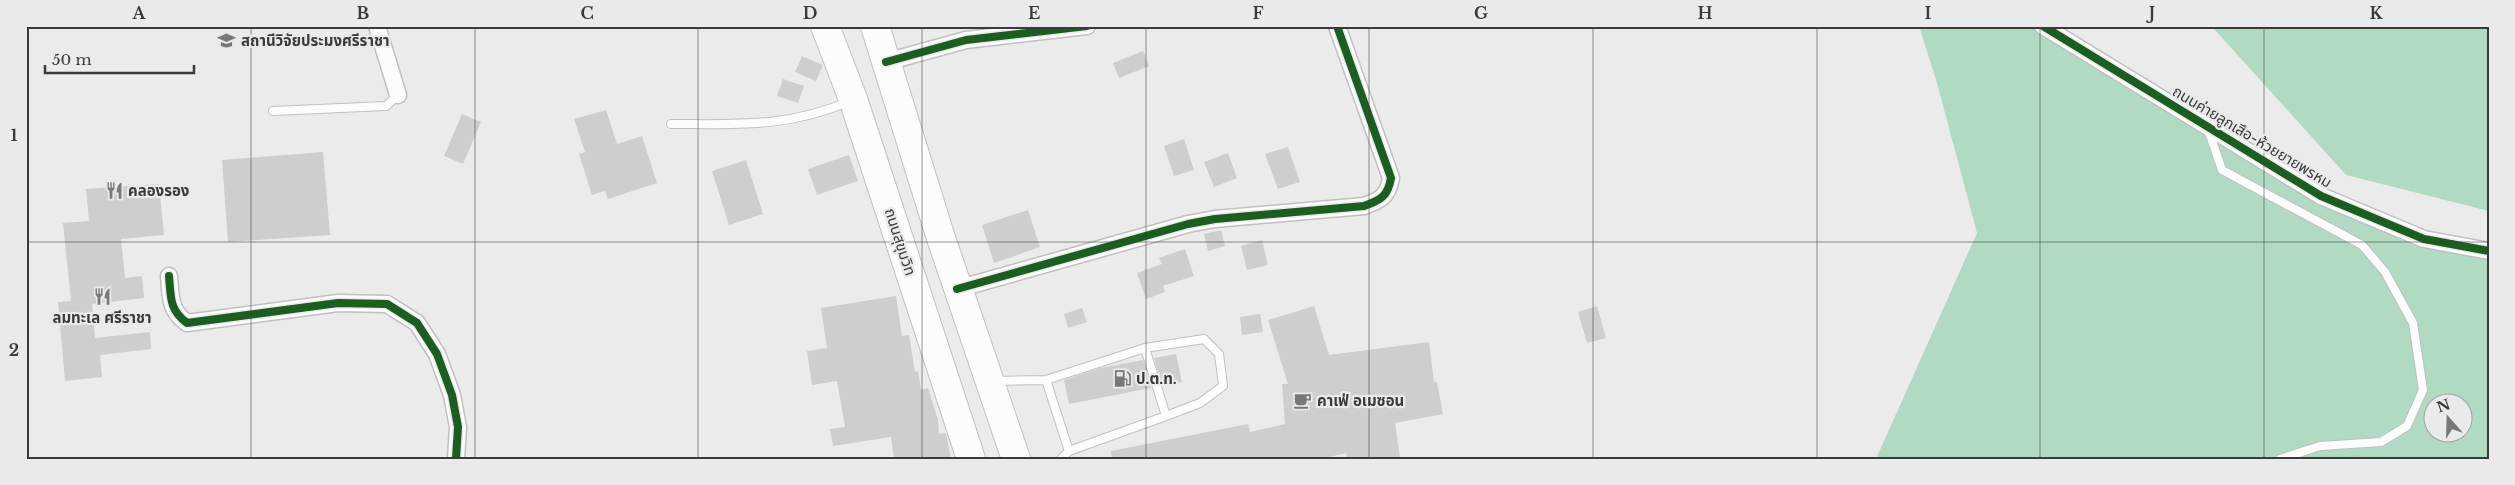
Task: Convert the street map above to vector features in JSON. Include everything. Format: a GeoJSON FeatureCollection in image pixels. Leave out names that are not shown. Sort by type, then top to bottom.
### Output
{"type":"FeatureCollection","features":[{"type":"Feature","properties":{"kind":"highway","name":"ถนนสุขุมวิท"},"geometry":{"type":"LineString","coordinates":[[825,26],[853,99],[971,459]]}},
{"type":"Feature","properties":{"kind":"highway"},"geometry":{"type":"LineString","coordinates":[[875,26],[957,288],[1016,459]]}},
{"type":"Feature","properties":{"kind":"street"},"geometry":{"type":"LineString","coordinates":[[377,26],[398,95]]}},
{"type":"Feature","properties":{"kind":"street"},"geometry":{"type":"LineString","coordinates":[[886,62],[966,40],[1088,26]]}},
{"type":"Feature","properties":{"kind":"street"},"geometry":{"type":"LineString","coordinates":[[957,288],[1188,224],[1215,219],[1364,206],[1379,201],[1386,196],[1391,178],[1337,26]]}},
{"type":"Feature","properties":{"kind":"street","name":"ถนนค่ายลูกเสึอ-ห้วยยายพรหม"},"geometry":{"type":"LineString","coordinates":[[2044,26],[2321,196],[2424,239],[2489,250]]}},
{"type":"Feature","properties":{"kind":"street"},"geometry":{"type":"LineString","coordinates":[[169,276],[172,304],[176,316],[187,323],[338,303],[388,304],[418,323],[437,354],[452,395],[458,427],[456,459]]}},
{"type":"Feature","properties":{"kind":"lane"},"geometry":{"type":"LineString","coordinates":[[273,111],[386,106],[398,95]]}},
{"type":"Feature","properties":{"kind":"lane"},"geometry":{"type":"LineString","coordinates":[[670,124],[759,125],[824,112],[853,99]]}},
{"type":"Feature","properties":{"kind":"lane"},"geometry":{"type":"LineString","coordinates":[[2208,127],[2213,148],[2222,170],[2362,245],[2385,272],[2413,323],[2424,390],[2407,426],[2381,442],[2320,446],[2280,459]]}},
{"type":"Feature","properties":{"kind":"lane"},"geometry":{"type":"LineString","coordinates":[[988,381],[1046,380],[1145,348],[1204,339],[1219,354],[1223,386],[1200,403],[1069,451],[1061,459]]}},
{"type":"Feature","properties":{"kind":"lane"},"geometry":{"type":"LineString","coordinates":[[1145,348],[1166,416]]}},
{"type":"Feature","properties":{"kind":"lane"},"geometry":{"type":"LineString","coordinates":[[1046,380],[1069,451]]}},
{"type":"Feature","properties":{"kind":"green space"},"geometry":{"type":"Polygon","coordinates":[[[1919,26],[2043,26],[2321,196],[2424,239],[2489,251],[2489,459],[1876,459],[1977,233],[1937,83],[1919,26]]]}},
{"type":"Feature","properties":{"kind":"green space"},"geometry":{"type":"Polygon","coordinates":[[[2207,26],[2489,26],[2489,211],[2346,175],[2215,30],[2207,26]]]}},
{"type":"Feature","properties":{"kind":"building"},"geometry":{"type":"Polygon","coordinates":[[[1143,51],[1149,66],[1119,78],[1113,63],[1143,51]]]}},
{"type":"Feature","properties":{"kind":"building"},"geometry":{"type":"Polygon","coordinates":[[[802,56],[823,65],[816,81],[795,72],[802,56]]]}},
{"type":"Feature","properties":{"kind":"building"},"geometry":{"type":"Polygon","coordinates":[[[783,79],[804,86],[798,103],[777,96],[783,79]]]}},
{"type":"Feature","properties":{"kind":"building"},"geometry":{"type":"Polygon","coordinates":[[[606,110],[617,144],[642,136],[657,183],[608,199],[605,191],[592,195],[579,154],[585,152],[574,119],[606,110]]]}},
{"type":"Feature","properties":{"kind":"building"},"geometry":{"type":"Polygon","coordinates":[[[462,114],[481,122],[463,164],[444,156],[462,114]]]}},
{"type":"Feature","properties":{"kind":"building"},"geometry":{"type":"Polygon","coordinates":[[[1184,139],[1194,170],[1174,176],[1164,146],[1184,139]]]}},
{"type":"Feature","properties":{"kind":"building"},"geometry":{"type":"Polygon","coordinates":[[[1288,147],[1300,182],[1278,189],[1265,154],[1288,147]]]}},
{"type":"Feature","properties":{"kind":"building"},"geometry":{"type":"Polygon","coordinates":[[[323,152],[330,235],[228,242],[222,160],[323,152]]]}},
{"type":"Feature","properties":{"kind":"building"},"geometry":{"type":"Polygon","coordinates":[[[1228,153],[1237,178],[1214,187],[1204,162],[1228,153]]]}},
{"type":"Feature","properties":{"kind":"building"},"geometry":{"type":"Polygon","coordinates":[[[849,155],[858,181],[817,195],[808,169],[849,155]]]}},
{"type":"Feature","properties":{"kind":"building"},"geometry":{"type":"Polygon","coordinates":[[[746,160],[763,214],[729,225],[712,171],[746,160]]]}},
{"type":"Feature","properties":{"kind":"building"},"geometry":{"type":"Polygon","coordinates":[[[159,184],[164,235],[121,239],[125,278],[142,276],[144,298],[92,304],[95,338],[150,332],[151,349],[100,355],[102,377],[65,381],[58,302],[71,301],[63,223],[89,221],[86,189],[159,184]]]}},
{"type":"Feature","properties":{"kind":"building"},"geometry":{"type":"Polygon","coordinates":[[[1028,210],[1040,247],[994,263],[982,225],[1028,210]]]}},
{"type":"Feature","properties":{"kind":"building"},"geometry":{"type":"Polygon","coordinates":[[[1221,230],[1225,246],[1208,251],[1204,234],[1221,230]]]}},
{"type":"Feature","properties":{"kind":"building"},"geometry":{"type":"Polygon","coordinates":[[[1262,240],[1268,265],[1247,270],[1241,246],[1262,240]]]}},
{"type":"Feature","properties":{"kind":"building"},"geometry":{"type":"Polygon","coordinates":[[[1185,249],[1194,276],[1163,286],[1165,292],[1146,299],[1137,273],[1162,264],[1159,258],[1185,249]]]}},
{"type":"Feature","properties":{"kind":"building"},"geometry":{"type":"Polygon","coordinates":[[[896,296],[902,336],[909,335],[915,372],[918,371],[921,390],[928,388],[938,420],[939,434],[946,433],[951,459],[894,459],[891,437],[833,446],[830,429],[845,427],[837,381],[812,385],[807,351],[827,348],[821,308],[896,296]]]}},
{"type":"Feature","properties":{"kind":"building"},"geometry":{"type":"Polygon","coordinates":[[[1314,306],[1329,355],[1429,342],[1434,382],[1437,382],[1443,414],[1395,423],[1400,457],[1347,459],[1346,453],[1321,459],[1112,459],[1111,451],[1248,424],[1250,432],[1285,424],[1282,384],[1288,384],[1268,320],[1314,306]]]}},
{"type":"Feature","properties":{"kind":"building"},"geometry":{"type":"Polygon","coordinates":[[[1597,306],[1606,338],[1587,343],[1578,312],[1597,306]]]}},
{"type":"Feature","properties":{"kind":"building"},"geometry":{"type":"Polygon","coordinates":[[[1082,308],[1087,322],[1068,328],[1064,314],[1082,308]]]}},
{"type":"Feature","properties":{"kind":"building"},"geometry":{"type":"Polygon","coordinates":[[[1260,314],[1263,332],[1242,335],[1240,317],[1260,314]]]}},
{"type":"Feature","properties":{"kind":"building"},"geometry":{"type":"Polygon","coordinates":[[[1176,354],[1182,382],[1162,385],[1154,358],[1176,354]]]}},
{"type":"Feature","properties":{"kind":"building","name":"ป.ต.ท."},"geometry":{"type":"Polygon","coordinates":[[[1143,360],[1151,388],[1069,404],[1064,380],[1100,368],[1143,360]]]}},
{"type":"Feature","properties":{"kind":"cycle path"},"geometry":{"type":"LineString","coordinates":[[886,62],[966,40],[1087,26]]}},
{"type":"Feature","properties":{"kind":"cycle path"},"geometry":{"type":"LineString","coordinates":[[957,289],[1188,224],[1215,219],[1364,206],[1383,197],[1388,189],[1391,178],[1337,26]]}},
{"type":"Feature","properties":{"kind":"cycle path"},"geometry":{"type":"LineString","coordinates":[[2043,26],[2321,196],[2424,239],[2489,251]]}},
{"type":"Feature","properties":{"kind":"cycle path"},"geometry":{"type":"LineString","coordinates":[[169,276],[174,308],[187,323],[338,303],[387,304],[417,323],[437,354],[452,395],[458,427],[456,459]]}},
{"type":"Feature","properties":{"kind":"place","name":"สถานีวิจัยประมงศรีราชา"},"geometry":{"type":"Point","coordinates":[227,41]}},
{"type":"Feature","properties":{"kind":"place","name":"คลองรอง"},"geometry":{"type":"Point","coordinates":[114,191]}},
{"type":"Feature","properties":{"kind":"place","name":"ลมทะเล ศรีราชา"},"geometry":{"type":"Point","coordinates":[102,297]}},
{"type":"Feature","properties":{"kind":"place","name":"ป.ต.ท."},"geometry":{"type":"Point","coordinates":[1122,379]}},
{"type":"Feature","properties":{"kind":"place","name":"คาเฟ่ อเมซอน"},"geometry":{"type":"Point","coordinates":[1303,401]}}]}
